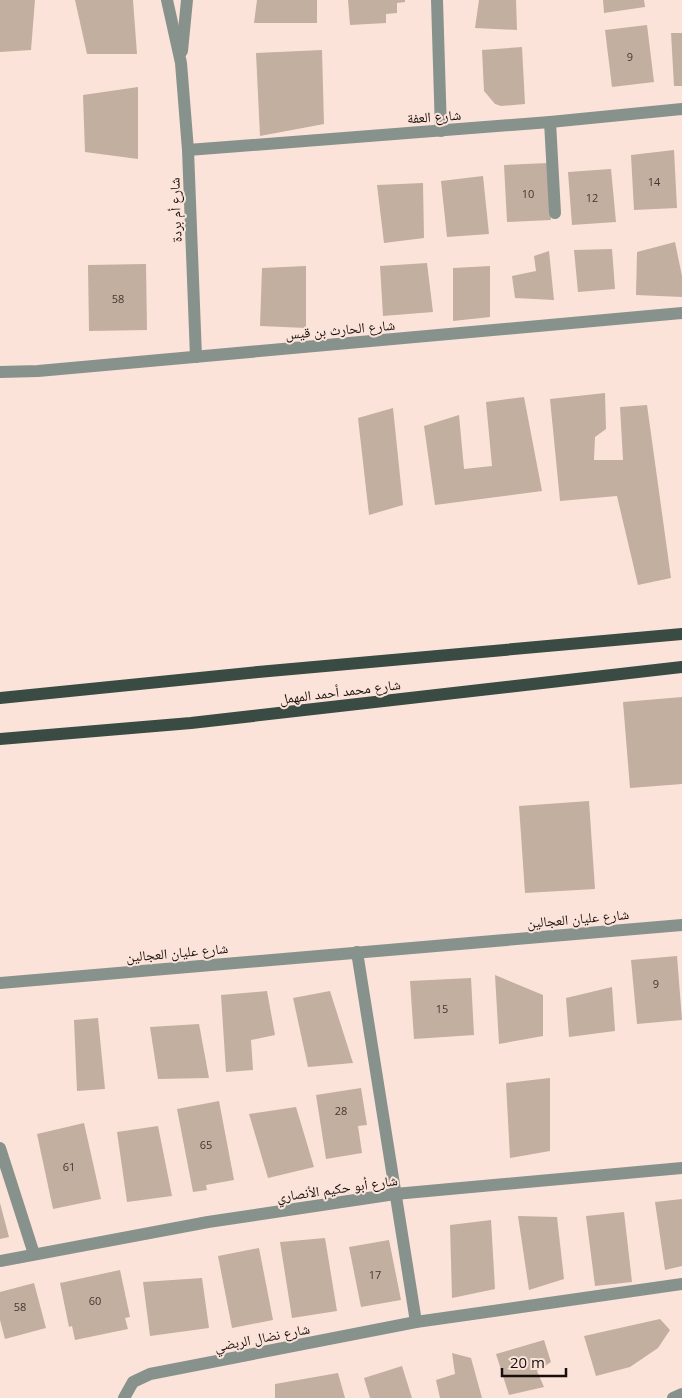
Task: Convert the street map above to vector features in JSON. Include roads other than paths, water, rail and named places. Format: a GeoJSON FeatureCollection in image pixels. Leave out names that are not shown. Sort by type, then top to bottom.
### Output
{"type":"FeatureCollection","features":[{"type":"Feature","properties":{"kind":"main road","name":"شارع محمد أحمد المهمل"},"geometry":{"type":"LineString","coordinates":[[0,698],[258,672],[682,634]]}},
{"type":"Feature","properties":{"kind":"main road","name":"شارع محمد أحمد المهمل"},"geometry":{"type":"LineString","coordinates":[[0,739],[191,723],[682,667]]}},
{"type":"Feature","properties":{"kind":"street","name":"شارع أم بردة"},"geometry":{"type":"LineString","coordinates":[[167,0],[181,63],[188,150],[196,357]]}},
{"type":"Feature","properties":{"kind":"street","name":"شارع أم بردة"},"geometry":{"type":"LineString","coordinates":[[181,63],[187,0]]}},
{"type":"Feature","properties":{"kind":"street"},"geometry":{"type":"LineString","coordinates":[[437,0],[441,131]]}},
{"type":"Feature","properties":{"kind":"street","name":"شارع العفة"},"geometry":{"type":"LineString","coordinates":[[188,150],[550,122],[682,109]]}},
{"type":"Feature","properties":{"kind":"street"},"geometry":{"type":"LineString","coordinates":[[550,122],[555,213]]}},
{"type":"Feature","properties":{"kind":"street","name":"شارع الحارث بن قيس"},"geometry":{"type":"LineString","coordinates":[[0,372],[38,371],[682,313]]}},
{"type":"Feature","properties":{"kind":"street","name":"شارع عليان العجالين"},"geometry":{"type":"LineString","coordinates":[[0,983],[682,925]]}},
{"type":"Feature","properties":{"kind":"street"},"geometry":{"type":"LineString","coordinates":[[357,952],[416,1322]]}},
{"type":"Feature","properties":{"kind":"street"},"geometry":{"type":"LineString","coordinates":[[0,1148],[34,1254]]}},
{"type":"Feature","properties":{"kind":"street","name":"شارع أبو حكيم الأنصاري"},"geometry":{"type":"LineString","coordinates":[[0,1261],[208,1222],[395,1194],[682,1168]]}},
{"type":"Feature","properties":{"kind":"street","name":"شارع نضال الربضي"},"geometry":{"type":"LineString","coordinates":[[124,1398],[133,1382],[150,1374],[416,1322],[682,1284]]}},
{"type":"Feature","properties":{"kind":"street"},"geometry":{"type":"LineString","coordinates":[[673,1398],[682,1394]]}}]}
